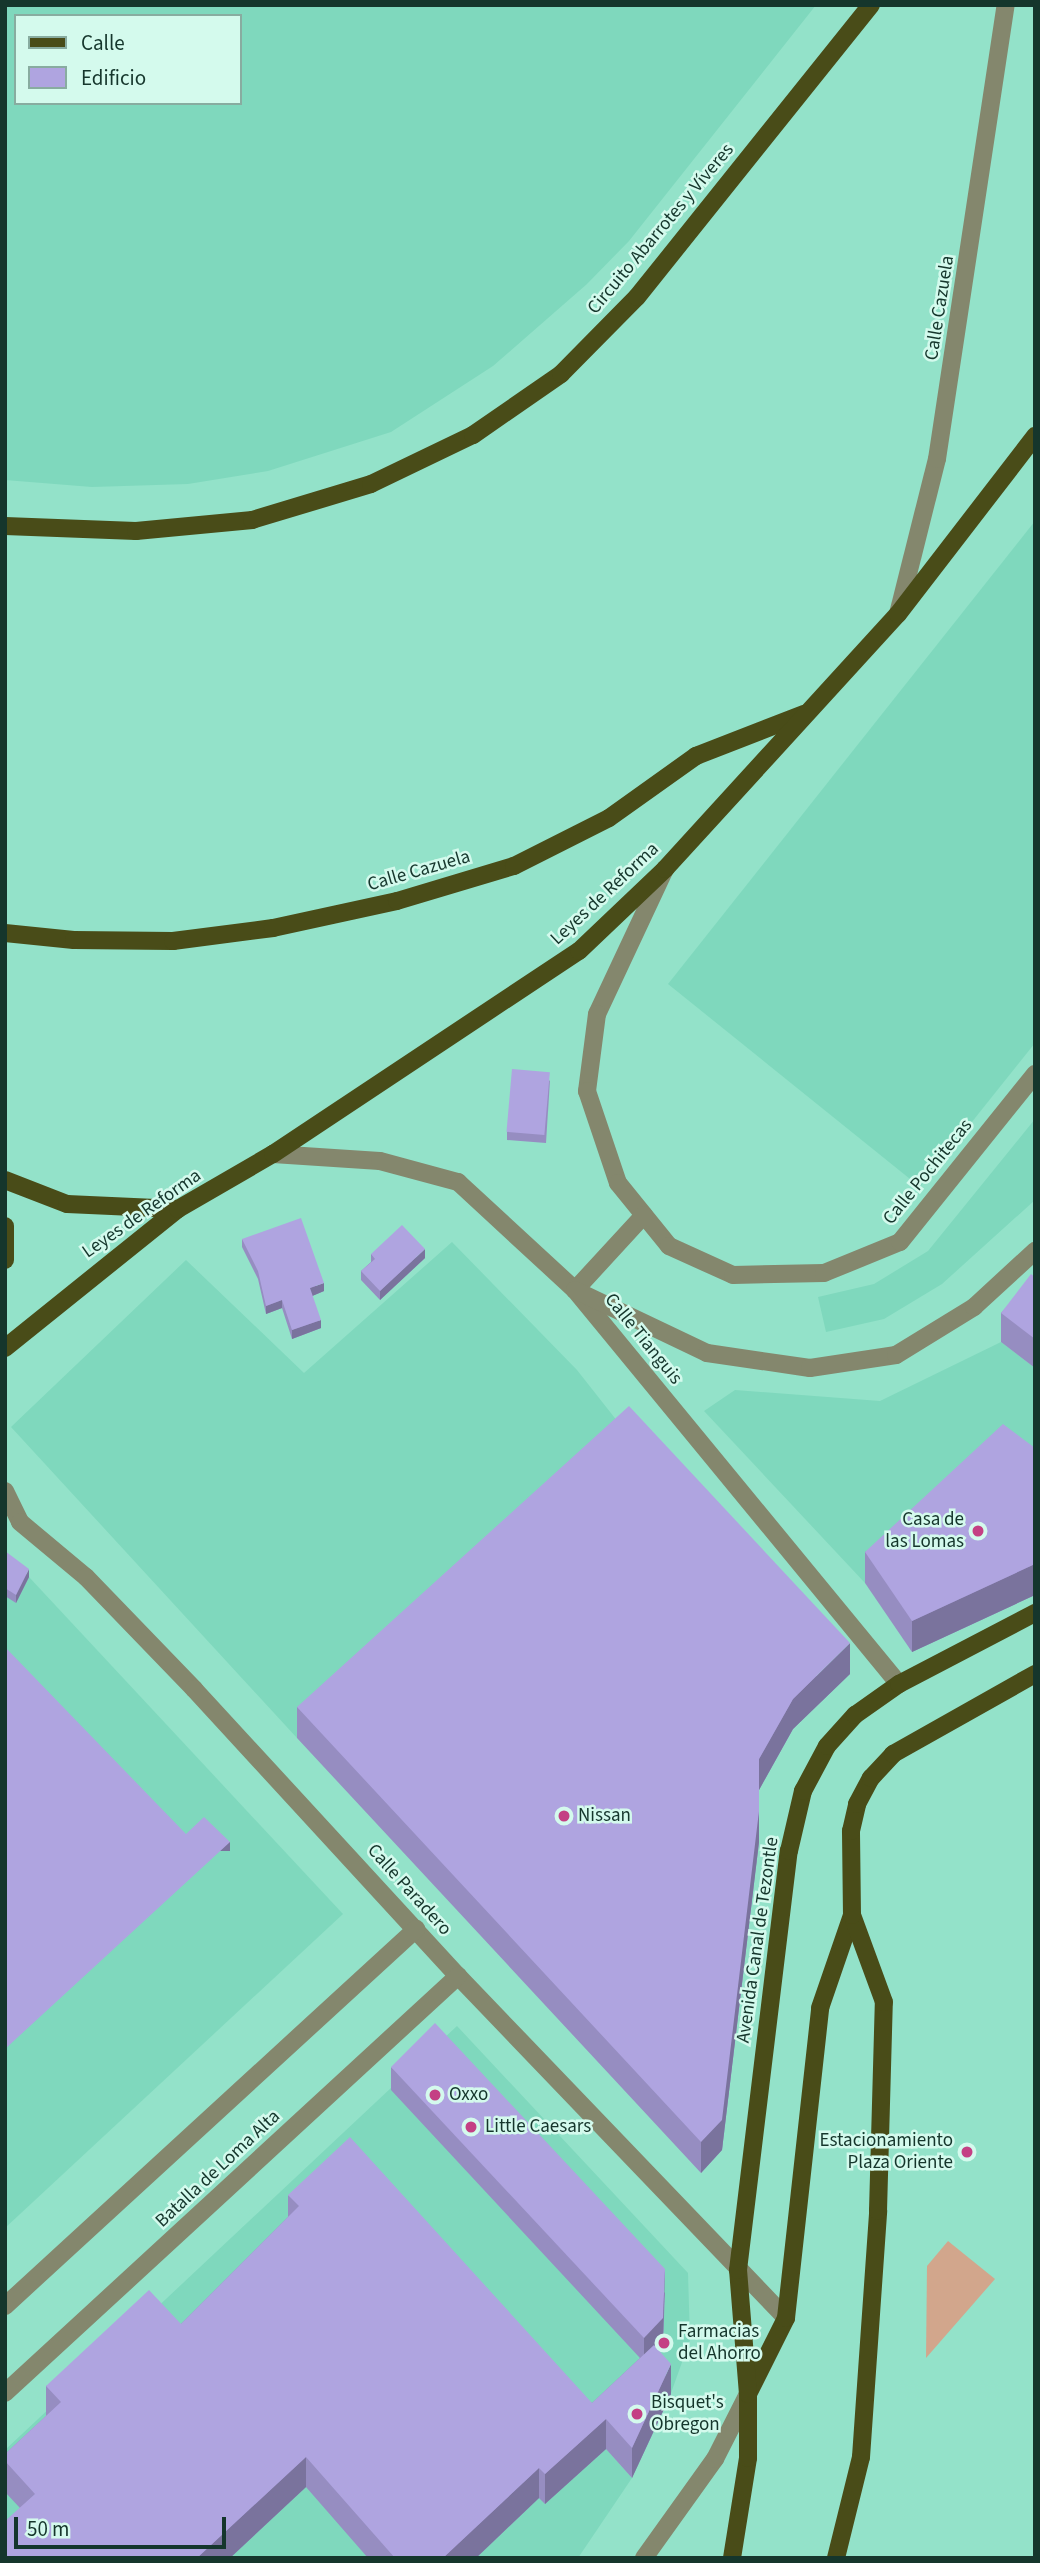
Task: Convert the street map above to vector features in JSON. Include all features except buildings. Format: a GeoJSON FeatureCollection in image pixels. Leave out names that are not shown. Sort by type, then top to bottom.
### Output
{"type":"FeatureCollection","features":[{"type":"Feature","properties":{"kind":"main road","name":"Circuito Abarrotes y Víveres"},"geometry":{"type":"LineString","coordinates":[[5,526],[136,531],[252,520],[371,484],[473,435],[561,374],[637,297],[871,5]]}},
{"type":"Feature","properties":{"kind":"main road","name":"Leyes de Reforma"},"geometry":{"type":"LineString","coordinates":[[5,1348],[177,1209],[273,1154],[579,951],[665,869],[898,614],[1035,436]]}},
{"type":"Feature","properties":{"kind":"main road","name":"Calle Cazuela"},"geometry":{"type":"LineString","coordinates":[[5,933],[74,940],[173,941],[274,928],[397,901],[514,866],[609,818],[696,756],[807,713]]}},
{"type":"Feature","properties":{"kind":"main road"},"geometry":{"type":"LineString","coordinates":[[5,1180],[67,1204],[177,1209]]}},
{"type":"Feature","properties":{"kind":"main road"},"geometry":{"type":"LineString","coordinates":[[5,1226],[5,1260]]}},
{"type":"Feature","properties":{"kind":"main road","name":"Avenida Canal de Tezontle"},"geometry":{"type":"LineString","coordinates":[[732,2558],[748,2458],[748,2395],[738,2270],[789,1851],[803,1791],[827,1746],[855,1715],[899,1684],[1035,1613]]}},
{"type":"Feature","properties":{"kind":"main road","name":"Avenida Canal de Tezontle"},"geometry":{"type":"LineString","coordinates":[[836,2558],[861,2456],[878,2211],[884,2002],[852,1915],[851,1831],[857,1804],[871,1777],[892,1754],[1035,1674]]}},
{"type":"Feature","properties":{"kind":"main road","name":"Avenida Canal de Tezontle"},"geometry":{"type":"LineString","coordinates":[[748,2395],[786,2318],[820,2008],[852,1915]]}},
{"type":"Feature","properties":{"kind":"street","name":"Calle Cazuela"},"geometry":{"type":"LineString","coordinates":[[898,614],[937,460],[1006,5]]}},
{"type":"Feature","properties":{"kind":"street","name":"Calle Pochitecas"},"geometry":{"type":"LineString","coordinates":[[665,869],[597,1014],[587,1091],[618,1183],[669,1246],[733,1275],[824,1273],[900,1242],[1035,1074]]}},
{"type":"Feature","properties":{"kind":"street","name":"Calle Tianguis"},"geometry":{"type":"LineString","coordinates":[[273,1154],[380,1161],[458,1182],[575,1290],[899,1684]]}},
{"type":"Feature","properties":{"kind":"street"},"geometry":{"type":"LineString","coordinates":[[643,1215],[575,1290],[707,1353],[810,1368],[896,1355],[974,1307],[1035,1251]]}},
{"type":"Feature","properties":{"kind":"street","name":"Calle Paradero"},"geometry":{"type":"LineString","coordinates":[[5,1491],[20,1522],[86,1577],[167,1661],[458,1976],[786,2318]]}},
{"type":"Feature","properties":{"kind":"street"},"geometry":{"type":"LineString","coordinates":[[5,2306],[416,1929]]}},
{"type":"Feature","properties":{"kind":"street","name":"Batalla de Loma Alta"},"geometry":{"type":"LineString","coordinates":[[5,2393],[458,1976]]}},
{"type":"Feature","properties":{"kind":"street"},"geometry":{"type":"LineString","coordinates":[[644,2558],[715,2459],[748,2395]]}},
{"type":"Feature","properties":{"kind":"shaded area"},"geometry":{"type":"Polygon","coordinates":[[[5,5],[816,5],[629,241],[587,284],[493,366],[391,432],[268,471],[188,484],[92,487],[5,480],[5,5]]]}},
{"type":"Feature","properties":{"kind":"shaded area"},"geometry":{"type":"Polygon","coordinates":[[[1035,521],[1035,1043],[920,1187],[668,984],[1035,521]]]}},
{"type":"Feature","properties":{"kind":"shaded area"},"geometry":{"type":"Polygon","coordinates":[[[1035,1119],[1035,1200],[942,1284],[884,1319],[826,1332],[818,1297],[874,1284],[928,1251],[1035,1119]]]}},
{"type":"Feature","properties":{"kind":"shaded area"},"geometry":{"type":"Polygon","coordinates":[[[452,1242],[577,1370],[629,1436],[297,1738],[11,1427],[186,1260],[304,1373],[452,1242]]]}},
{"type":"Feature","properties":{"kind":"shaded area"},"geometry":{"type":"Polygon","coordinates":[[[1001,1342],[1035,1368],[1035,1478],[865,1583],[704,1411],[735,1390],[880,1401],[1001,1342]]]}},
{"type":"Feature","properties":{"kind":"shaded area"},"geometry":{"type":"Polygon","coordinates":[[[5,1559],[29,1577],[343,1914],[5,2228],[5,1559]]]}},
{"type":"Feature","properties":{"kind":"shaded area"},"geometry":{"type":"Polygon","coordinates":[[[457,2026],[688,2273],[690,2340],[671,2393],[631,2350],[654,2376],[592,2433],[632,2478],[578,2558],[5,2558],[5,2450],[457,2026]]]}},
{"type":"Feature","properties":{"kind":"shaded area"},"geometry":{"type":"Polygon","coordinates":[[[948,2241],[995,2279],[926,2358],[927,2266],[948,2241]]]}},
{"type":"Feature","properties":{"kind":"place","name":"Casa de las Lomas"},"geometry":{"type":"Point","coordinates":[978,1531]}},
{"type":"Feature","properties":{"kind":"place","name":"Nissan"},"geometry":{"type":"Point","coordinates":[564,1816]}},
{"type":"Feature","properties":{"kind":"place","name":"Oxxo"},"geometry":{"type":"Point","coordinates":[435,2095]}},
{"type":"Feature","properties":{"kind":"place","name":"Little Caesars"},"geometry":{"type":"Point","coordinates":[471,2127]}},
{"type":"Feature","properties":{"kind":"place","name":"Estacionamiento Plaza Oriente"},"geometry":{"type":"Point","coordinates":[967,2152]}},
{"type":"Feature","properties":{"kind":"place","name":"Farmacias del Ahorro"},"geometry":{"type":"Point","coordinates":[664,2343]}},
{"type":"Feature","properties":{"kind":"place","name":"Bisquet's Obregon"},"geometry":{"type":"Point","coordinates":[637,2414]}}]}
